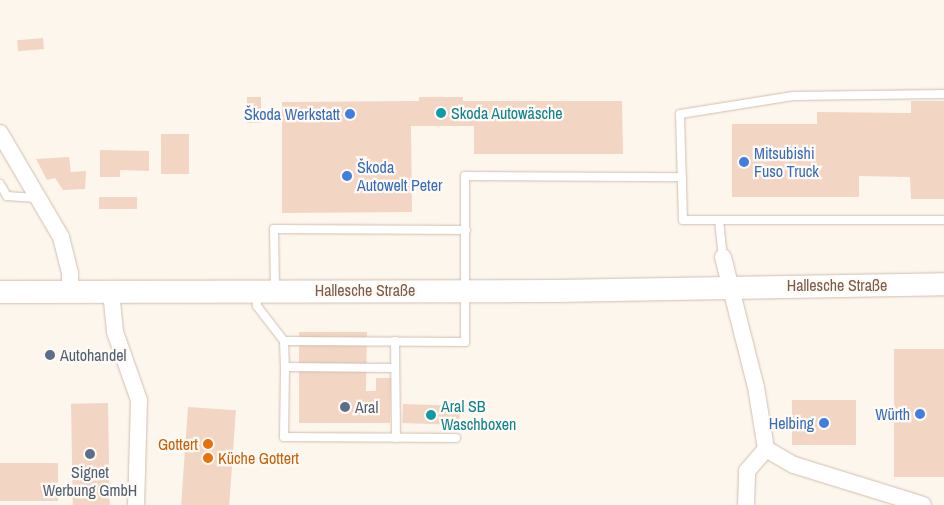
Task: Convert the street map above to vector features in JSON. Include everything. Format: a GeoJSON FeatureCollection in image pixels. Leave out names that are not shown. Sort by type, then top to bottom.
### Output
{"type":"FeatureCollection","features":[{"type":"Feature","properties":{"kind":"main road","name":"Hallesche Straße"},"geometry":{"type":"LineString","coordinates":[[0,292],[466,290],[944,284]]}},
{"type":"Feature","properties":{"kind":"street"},"geometry":{"type":"LineString","coordinates":[[0,133],[66,250],[70,291]]}},
{"type":"Feature","properties":{"kind":"street"},"geometry":{"type":"LineString","coordinates":[[723,257],[756,386],[766,449],[747,471],[746,505]]}},
{"type":"Feature","properties":{"kind":"street"},"geometry":{"type":"LineString","coordinates":[[111,291],[115,332],[139,400],[136,505]]}},
{"type":"Feature","properties":{"kind":"street"},"geometry":{"type":"LineString","coordinates":[[766,449],[794,465],[923,505]]}},
{"type":"Feature","properties":{"kind":"lane"},"geometry":{"type":"LineString","coordinates":[[944,94],[793,96],[680,114],[683,220],[944,220]]}},
{"type":"Feature","properties":{"kind":"lane"},"geometry":{"type":"LineString","coordinates":[[284,341],[465,342],[465,176],[682,177]]}},
{"type":"Feature","properties":{"kind":"lane"},"geometry":{"type":"LineString","coordinates":[[0,184],[4,198],[38,198]]}},
{"type":"Feature","properties":{"kind":"lane"},"geometry":{"type":"LineString","coordinates":[[719,220],[723,257]]}},
{"type":"Feature","properties":{"kind":"lane"},"geometry":{"type":"LineString","coordinates":[[456,438],[284,438],[284,341],[257,306],[266,290],[274,229],[466,230]]}},
{"type":"Feature","properties":{"kind":"lane"},"geometry":{"type":"LineString","coordinates":[[395,341],[396,438]]}},
{"type":"Feature","properties":{"kind":"lane"},"geometry":{"type":"LineString","coordinates":[[285,367],[395,368]]}},
{"type":"Feature","properties":{"kind":"building"},"geometry":{"type":"Polygon","coordinates":[[[43,38],[44,49],[18,51],[17,40],[43,38]]]}},
{"type":"Feature","properties":{"kind":"building"},"geometry":{"type":"Polygon","coordinates":[[[247,97],[261,97],[261,123],[247,123],[247,97]]]}},
{"type":"Feature","properties":{"kind":"building"},"geometry":{"type":"Polygon","coordinates":[[[419,97],[463,97],[463,101],[622,101],[623,154],[474,154],[474,126],[411,126],[412,212],[282,213],[282,102],[419,101],[419,97]]]}},
{"type":"Feature","properties":{"kind":"building"},"geometry":{"type":"Polygon","coordinates":[[[911,101],[944,101],[944,199],[911,199],[910,177],[859,176],[859,197],[732,197],[732,124],[817,124],[817,112],[911,113],[911,101]]]}},
{"type":"Feature","properties":{"kind":"building"},"geometry":{"type":"Polygon","coordinates":[[[161,134],[189,134],[189,174],[161,174],[161,134]]]}},
{"type":"Feature","properties":{"kind":"building"},"geometry":{"type":"Polygon","coordinates":[[[100,150],[149,151],[149,171],[120,170],[120,177],[100,177],[100,150]]]}},
{"type":"Feature","properties":{"kind":"building"},"geometry":{"type":"Polygon","coordinates":[[[69,157],[71,172],[86,171],[85,189],[63,190],[55,178],[47,180],[36,159],[69,157]]]}},
{"type":"Feature","properties":{"kind":"building"},"geometry":{"type":"Polygon","coordinates":[[[99,197],[137,197],[137,209],[99,209],[99,197]]]}},
{"type":"Feature","properties":{"kind":"building"},"geometry":{"type":"Polygon","coordinates":[[[299,332],[367,332],[366,391],[376,391],[376,378],[391,378],[390,423],[299,423],[299,332]]]}},
{"type":"Feature","properties":{"kind":"building","name":"Würth"},"geometry":{"type":"Polygon","coordinates":[[[894,349],[944,349],[944,477],[894,477],[894,349]]]}},
{"type":"Feature","properties":{"kind":"building","name":"Helbing"},"geometry":{"type":"Polygon","coordinates":[[[792,400],[856,400],[856,445],[792,445],[792,400]]]}},
{"type":"Feature","properties":{"kind":"building","name":"Signet Werbung GmbH"},"geometry":{"type":"Polygon","coordinates":[[[108,403],[110,505],[73,505],[71,404],[108,403]]]}},
{"type":"Feature","properties":{"kind":"building","name":"Aral SB Waschboxen"},"geometry":{"type":"Polygon","coordinates":[[[403,404],[460,406],[459,425],[402,423],[403,404]]]}},
{"type":"Feature","properties":{"kind":"building","name":"Küche Gottert"},"geometry":{"type":"Polygon","coordinates":[[[188,407],[236,410],[229,505],[181,505],[188,407]]]}},
{"type":"Feature","properties":{"kind":"building"},"geometry":{"type":"Polygon","coordinates":[[[0,463],[58,463],[58,501],[0,501],[0,463]]]}},
{"type":"Feature","properties":{"kind":"place","name":"Skoda Autowäsche"},"geometry":{"type":"Point","coordinates":[441,113]}},
{"type":"Feature","properties":{"kind":"place","name":"Škoda Werkstatt"},"geometry":{"type":"Point","coordinates":[350,114]}},
{"type":"Feature","properties":{"kind":"place","name":"Mitsubishi Fuso Truck"},"geometry":{"type":"Point","coordinates":[744,162]}},
{"type":"Feature","properties":{"kind":"place","name":"Škoda Autowelt Peter"},"geometry":{"type":"Point","coordinates":[347,176]}},
{"type":"Feature","properties":{"kind":"place","name":"Autohandel"},"geometry":{"type":"Point","coordinates":[50,355]}},
{"type":"Feature","properties":{"kind":"place","name":"Aral"},"geometry":{"type":"Point","coordinates":[345,407]}},
{"type":"Feature","properties":{"kind":"place","name":"Würth"},"geometry":{"type":"Point","coordinates":[920,414]}},
{"type":"Feature","properties":{"kind":"place","name":"Aral SB Waschboxen"},"geometry":{"type":"Point","coordinates":[431,415]}},
{"type":"Feature","properties":{"kind":"place","name":"Helbing"},"geometry":{"type":"Point","coordinates":[824,423]}},
{"type":"Feature","properties":{"kind":"place","name":"Gottert"},"geometry":{"type":"Point","coordinates":[208,444]}},
{"type":"Feature","properties":{"kind":"place","name":"Signet Werbung GmbH"},"geometry":{"type":"Point","coordinates":[90,454]}},
{"type":"Feature","properties":{"kind":"place","name":"Küche Gottert"},"geometry":{"type":"Point","coordinates":[208,458]}}]}
